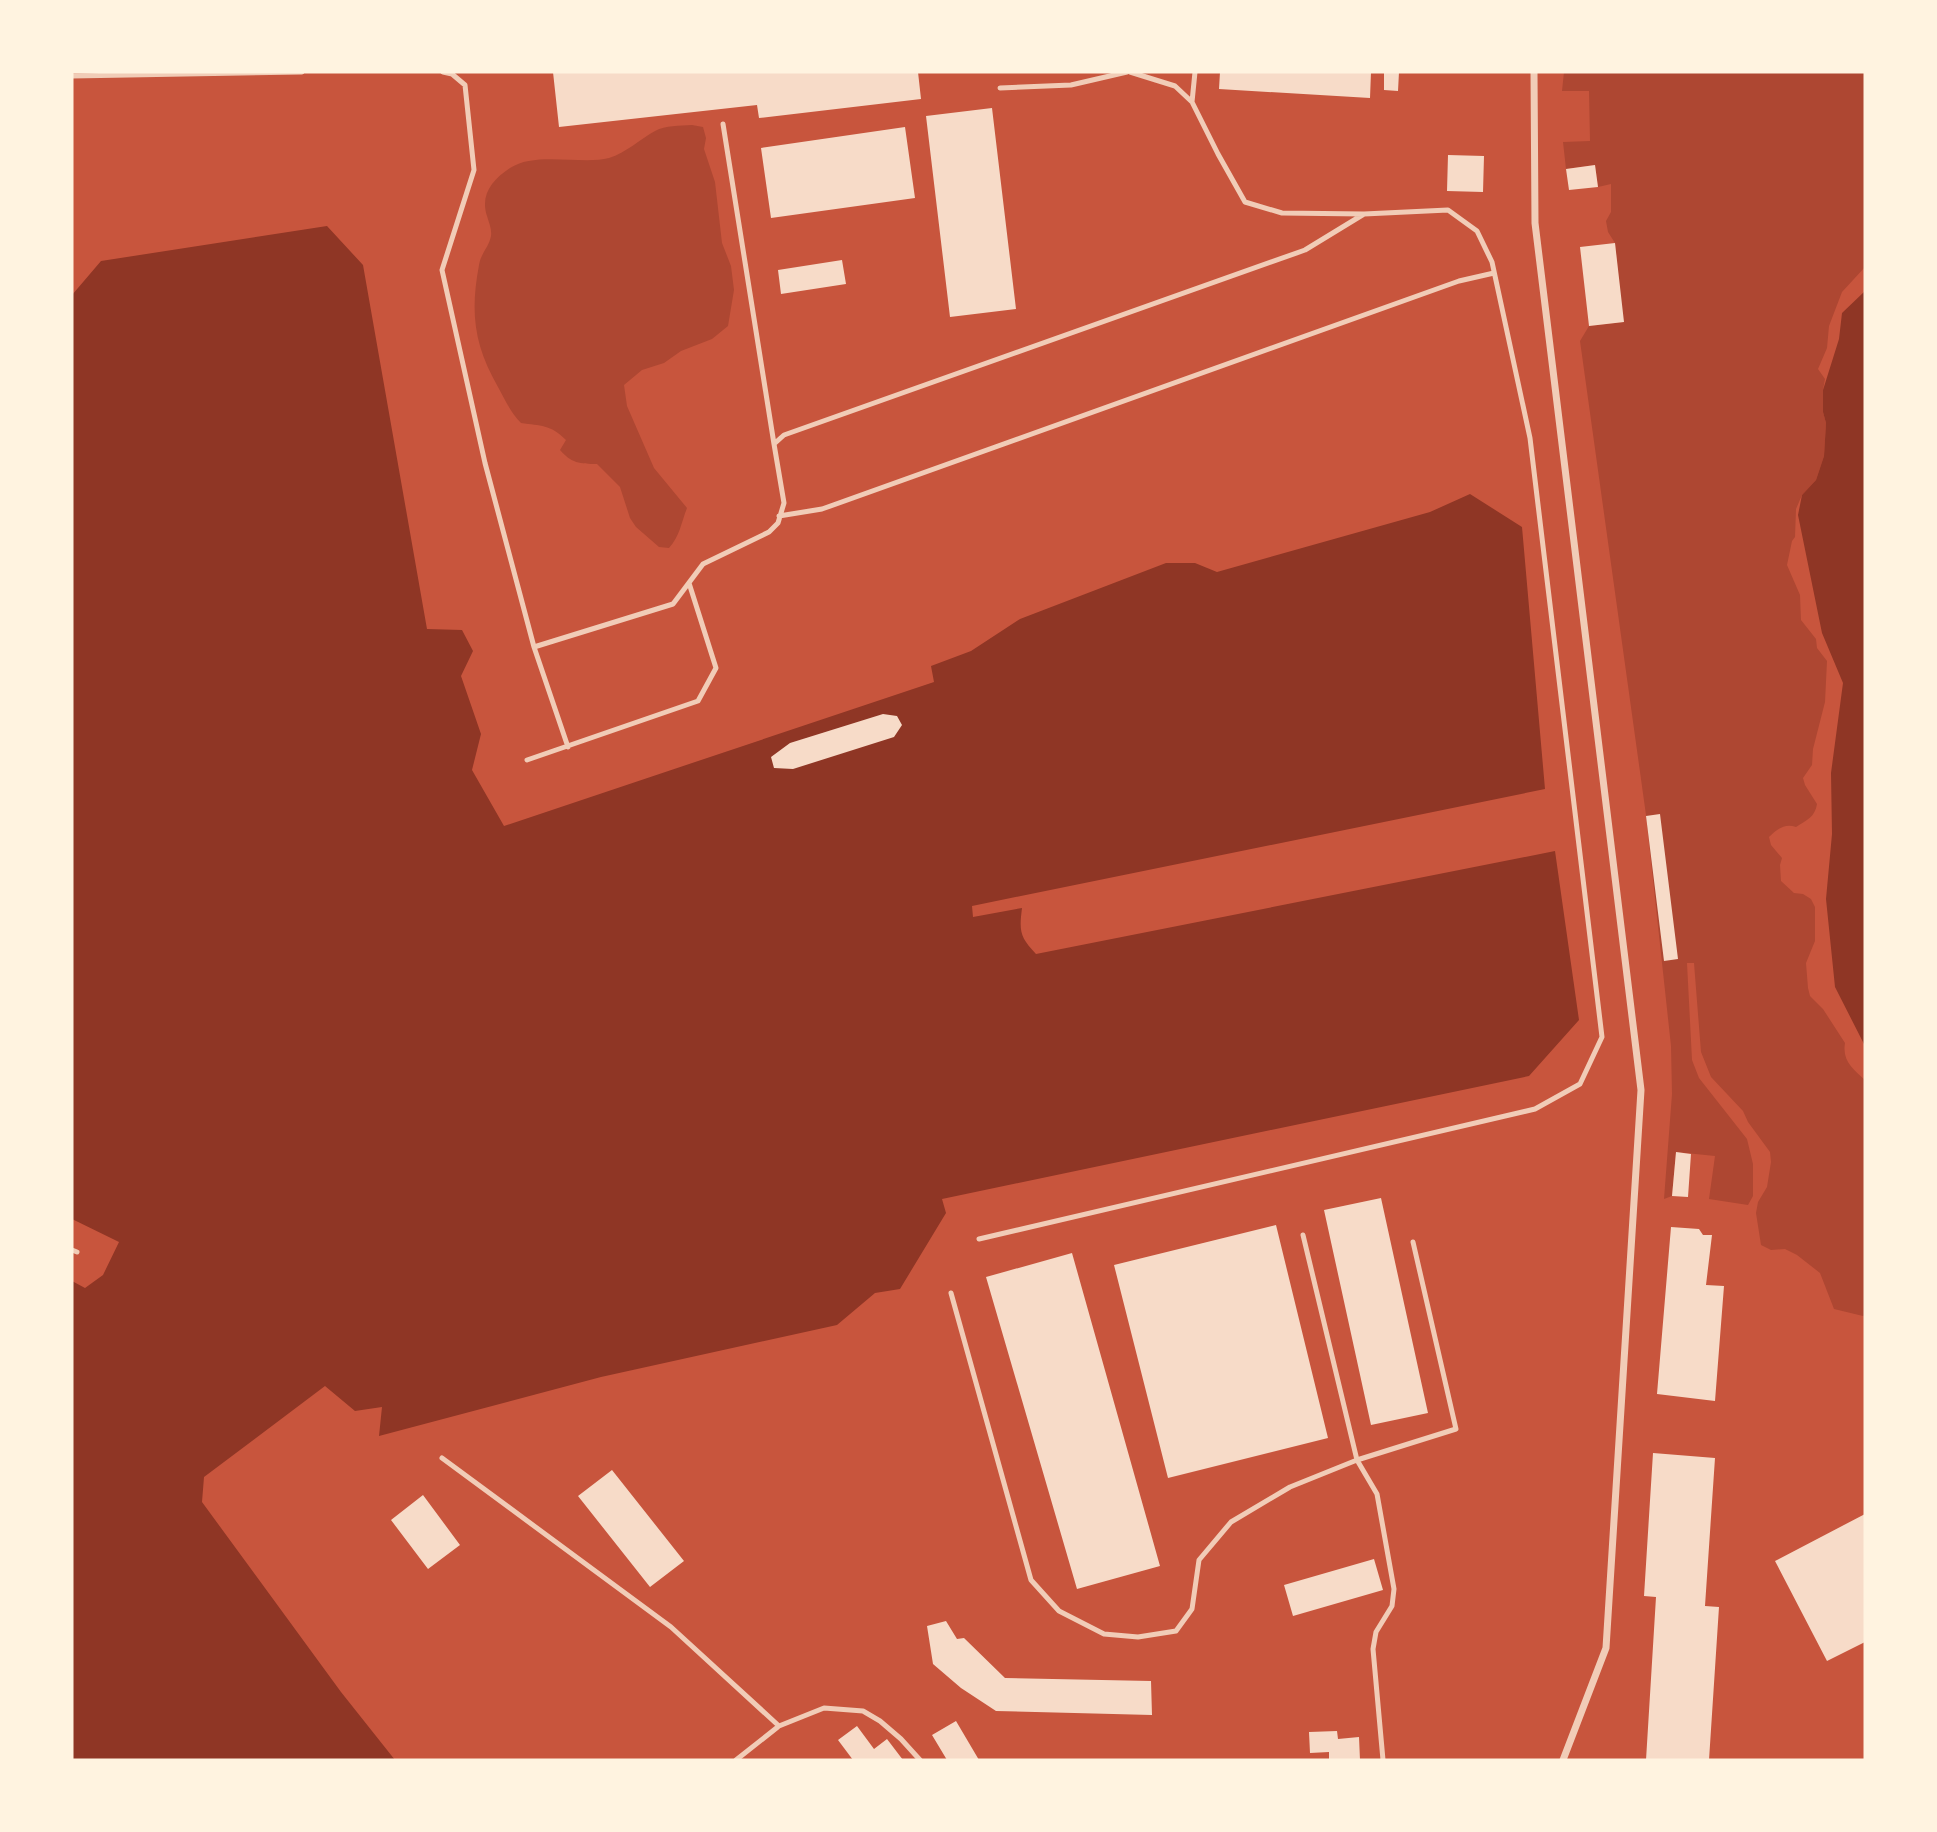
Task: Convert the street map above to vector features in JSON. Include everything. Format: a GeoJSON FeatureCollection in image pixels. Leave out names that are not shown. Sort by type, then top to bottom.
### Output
{"type":"FeatureCollection","features":[{"type":"Feature","properties":{"kind":"street"},"geometry":{"type":"LineString","coordinates":[[1534,72],[1535,223],[1641,1090],[1606,1648],[1563,1760]]}},
{"type":"Feature","properties":{"kind":"lane"},"geometry":{"type":"LineString","coordinates":[[72,76],[302,72]]}},
{"type":"Feature","properties":{"kind":"lane"},"geometry":{"type":"LineString","coordinates":[[443,72],[452,74],[465,85],[474,170],[442,270],[485,463],[534,646],[568,747]]}},
{"type":"Feature","properties":{"kind":"lane"},"geometry":{"type":"LineString","coordinates":[[979,1239],[1535,1109],[1580,1084],[1602,1037],[1530,438],[1492,262],[1477,231],[1448,210],[1364,214],[1282,213],[1245,202],[1217,154],[1192,102],[1175,86],[1128,72],[1071,85],[1000,88]]}},
{"type":"Feature","properties":{"kind":"lane"},"geometry":{"type":"LineString","coordinates":[[1192,102],[1195,72]]}},
{"type":"Feature","properties":{"kind":"lane"},"geometry":{"type":"LineString","coordinates":[[534,646],[673,604],[703,564],[769,532],[778,523],[784,503],[723,124]]}},
{"type":"Feature","properties":{"kind":"lane"},"geometry":{"type":"LineString","coordinates":[[774,444],[784,435],[1305,250],[1364,214]]}},
{"type":"Feature","properties":{"kind":"lane"},"geometry":{"type":"LineString","coordinates":[[779,516],[821,509],[1459,281],[1494,273]]}},
{"type":"Feature","properties":{"kind":"lane"},"geometry":{"type":"LineString","coordinates":[[527,760],[698,701],[716,668],[689,583]]}},
{"type":"Feature","properties":{"kind":"lane"},"geometry":{"type":"LineString","coordinates":[[1303,1236],[1357,1460],[1377,1494],[1394,1589],[1392,1606],[1376,1632],[1373,1649],[1383,1760]]}},
{"type":"Feature","properties":{"kind":"lane"},"geometry":{"type":"LineString","coordinates":[[951,1293],[1031,1580],[1059,1611],[1104,1634],[1138,1637],[1176,1631],[1192,1609],[1199,1560],[1231,1522],[1290,1487],[1357,1460],[1456,1429],[1413,1242]]}},
{"type":"Feature","properties":{"kind":"lane"},"geometry":{"type":"LineString","coordinates":[[442,1458],[671,1627],[779,1726]]}},
{"type":"Feature","properties":{"kind":"lane"},"geometry":{"type":"LineString","coordinates":[[736,1760],[779,1726],[824,1708],[863,1711],[901,1739],[920,1760]]}},
{"type":"Feature","properties":{"kind":"shaded area"},"geometry":{"type":"Polygon","coordinates":[[[1564,72],[1865,72],[1865,267],[1842,292],[1829,326],[1827,348],[1818,369],[1825,379],[1824,456],[1816,480],[1802,495],[1796,509],[1795,537],[1787,565],[1800,595],[1801,620],[1816,639],[1817,648],[1827,661],[1825,702],[1813,749],[1812,765],[1803,778],[1817,804],[1807,820],[1796,827],[1781,828],[1769,837],[1771,845],[1782,858],[1781,881],[1794,893],[1811,899],[1815,907],[1815,941],[1806,963],[1810,996],[1823,1009],[1845,1043],[1845,1055],[1849,1064],[1865,1080],[1863,1316],[1834,1309],[1820,1273],[1797,1255],[1785,1249],[1771,1250],[1761,1245],[1756,1213],[1758,1202],[1767,1187],[1770,1152],[1743,1111],[1711,1077],[1701,1052],[1694,963],[1687,963],[1692,1060],[1699,1078],[1747,1139],[1753,1164],[1753,1196],[1748,1205],[1709,1199],[1715,1156],[1676,1152],[1672,1196],[1664,1199],[1672,1094],[1671,1046],[1646,815],[1580,341],[1589,326],[1623,322],[1615,243],[1608,232],[1606,221],[1611,212],[1611,184],[1598,187],[1595,165],[1566,169],[1563,142],[1590,141],[1589,91],[1562,91],[1564,72]]]}},
{"type":"Feature","properties":{"kind":"shaded area"},"geometry":{"type":"Polygon","coordinates":[[[692,125],[703,127],[706,138],[704,149],[715,182],[722,243],[731,266],[734,290],[728,326],[712,339],[681,351],[664,363],[642,370],[624,385],[627,406],[654,468],[687,508],[678,534],[669,548],[659,547],[636,527],[630,518],[620,487],[597,464],[572,460],[560,450],[566,440],[555,431],[521,423],[514,415],[490,372],[479,343],[475,298],[480,261],[491,236],[485,208],[486,195],[493,183],[510,168],[532,160],[609,158],[659,129],[692,125]]]}},
{"type":"Feature","properties":{"kind":"shaded area"},"geometry":{"type":"Polygon","coordinates":[[[327,226],[363,265],[427,629],[462,630],[473,651],[461,676],[481,734],[472,770],[504,826],[934,682],[931,666],[971,651],[1020,619],[1166,563],[1195,563],[1217,572],[1430,512],[1470,494],[1522,527],[1545,789],[972,906],[973,917],[1022,908],[1022,934],[1036,954],[1555,851],[1579,1020],[1529,1076],[942,1199],[946,1213],[900,1289],[875,1293],[837,1325],[601,1377],[379,1436],[382,1407],[355,1411],[325,1386],[204,1477],[202,1502],[341,1692],[395,1760],[72,1760],[72,1281],[85,1288],[103,1275],[119,1242],[72,1219],[72,295],[101,261],[327,226]]]}},
{"type":"Feature","properties":{"kind":"shaded area"},"geometry":{"type":"Polygon","coordinates":[[[1865,291],[1865,1046],[1835,987],[1826,899],[1832,834],[1831,773],[1843,683],[1822,633],[1798,515],[1802,495],[1816,480],[1824,456],[1826,423],[1823,390],[1839,339],[1842,313],[1865,291]]]}},
{"type":"Feature","properties":{"kind":"building"},"geometry":{"type":"Polygon","coordinates":[[[553,72],[918,72],[921,99],[759,118],[757,105],[559,127],[553,72]]]}},
{"type":"Feature","properties":{"kind":"building"},"geometry":{"type":"Polygon","coordinates":[[[1220,72],[1371,72],[1370,98],[1219,89],[1220,72]]]}},
{"type":"Feature","properties":{"kind":"building"},"geometry":{"type":"Polygon","coordinates":[[[1384,72],[1399,72],[1398,91],[1384,90],[1384,72]]]}},
{"type":"Feature","properties":{"kind":"building"},"geometry":{"type":"Polygon","coordinates":[[[992,108],[1016,309],[950,317],[926,116],[992,108]]]}},
{"type":"Feature","properties":{"kind":"building"},"geometry":{"type":"Polygon","coordinates":[[[905,127],[915,198],[771,218],[761,148],[905,127]]]}},
{"type":"Feature","properties":{"kind":"building"},"geometry":{"type":"Polygon","coordinates":[[[1448,155],[1484,156],[1483,192],[1447,191],[1448,155]]]}},
{"type":"Feature","properties":{"kind":"building"},"geometry":{"type":"Polygon","coordinates":[[[1595,165],[1598,187],[1569,190],[1566,169],[1595,165]]]}},
{"type":"Feature","properties":{"kind":"building"},"geometry":{"type":"Polygon","coordinates":[[[1615,243],[1624,322],[1589,326],[1580,247],[1615,243]]]}},
{"type":"Feature","properties":{"kind":"building"},"geometry":{"type":"Polygon","coordinates":[[[842,260],[846,284],[781,294],[778,270],[842,260]]]}},
{"type":"Feature","properties":{"kind":"building"},"geometry":{"type":"Polygon","coordinates":[[[883,714],[897,716],[902,725],[894,737],[793,769],[774,768],[771,757],[790,743],[883,714]]]}},
{"type":"Feature","properties":{"kind":"building"},"geometry":{"type":"Polygon","coordinates":[[[1660,814],[1678,959],[1664,961],[1646,816],[1660,814]]]}},
{"type":"Feature","properties":{"kind":"building"},"geometry":{"type":"Polygon","coordinates":[[[1676,1152],[1691,1154],[1688,1197],[1672,1196],[1676,1152]]]}},
{"type":"Feature","properties":{"kind":"building"},"geometry":{"type":"Polygon","coordinates":[[[1381,1198],[1428,1413],[1371,1425],[1324,1210],[1381,1198]]]}},
{"type":"Feature","properties":{"kind":"building"},"geometry":{"type":"Polygon","coordinates":[[[1276,1225],[1328,1438],[1168,1478],[1114,1265],[1276,1225]]]}},
{"type":"Feature","properties":{"kind":"building"},"geometry":{"type":"Polygon","coordinates":[[[1671,1227],[1699,1229],[1703,1235],[1712,1235],[1706,1285],[1724,1286],[1715,1401],[1657,1394],[1671,1227]]]}},
{"type":"Feature","properties":{"kind":"building"},"geometry":{"type":"Polygon","coordinates":[[[1072,1253],[1160,1566],[1077,1589],[986,1277],[1072,1253]]]}},
{"type":"Feature","properties":{"kind":"building"},"geometry":{"type":"Polygon","coordinates":[[[1653,1453],[1715,1458],[1705,1606],[1719,1607],[1709,1760],[1646,1760],[1656,1597],[1644,1596],[1653,1453]]]}},
{"type":"Feature","properties":{"kind":"building"},"geometry":{"type":"Polygon","coordinates":[[[612,1470],[684,1561],[650,1587],[578,1496],[612,1470]]]}},
{"type":"Feature","properties":{"kind":"building"},"geometry":{"type":"Polygon","coordinates":[[[423,1495],[460,1545],[428,1569],[391,1520],[423,1495]]]}},
{"type":"Feature","properties":{"kind":"building"},"geometry":{"type":"Polygon","coordinates":[[[1865,1514],[1865,1642],[1827,1661],[1775,1561],[1865,1514]]]}},
{"type":"Feature","properties":{"kind":"building"},"geometry":{"type":"Polygon","coordinates":[[[1374,1559],[1383,1590],[1293,1616],[1284,1585],[1374,1559]]]}},
{"type":"Feature","properties":{"kind":"building"},"geometry":{"type":"Polygon","coordinates":[[[946,1621],[957,1639],[964,1638],[1005,1678],[1151,1681],[1152,1715],[996,1711],[961,1688],[933,1664],[927,1626],[946,1621]]]}},
{"type":"Feature","properties":{"kind":"building"},"geometry":{"type":"Polygon","coordinates":[[[956,1721],[979,1760],[947,1760],[932,1735],[956,1721]]]}},
{"type":"Feature","properties":{"kind":"building"},"geometry":{"type":"Polygon","coordinates":[[[857,1726],[874,1749],[887,1739],[903,1760],[853,1760],[838,1740],[857,1726]]]}},
{"type":"Feature","properties":{"kind":"building"},"geometry":{"type":"Polygon","coordinates":[[[1337,1731],[1338,1739],[1359,1737],[1360,1760],[1329,1760],[1329,1752],[1310,1753],[1309,1732],[1337,1731]]]}}]}
